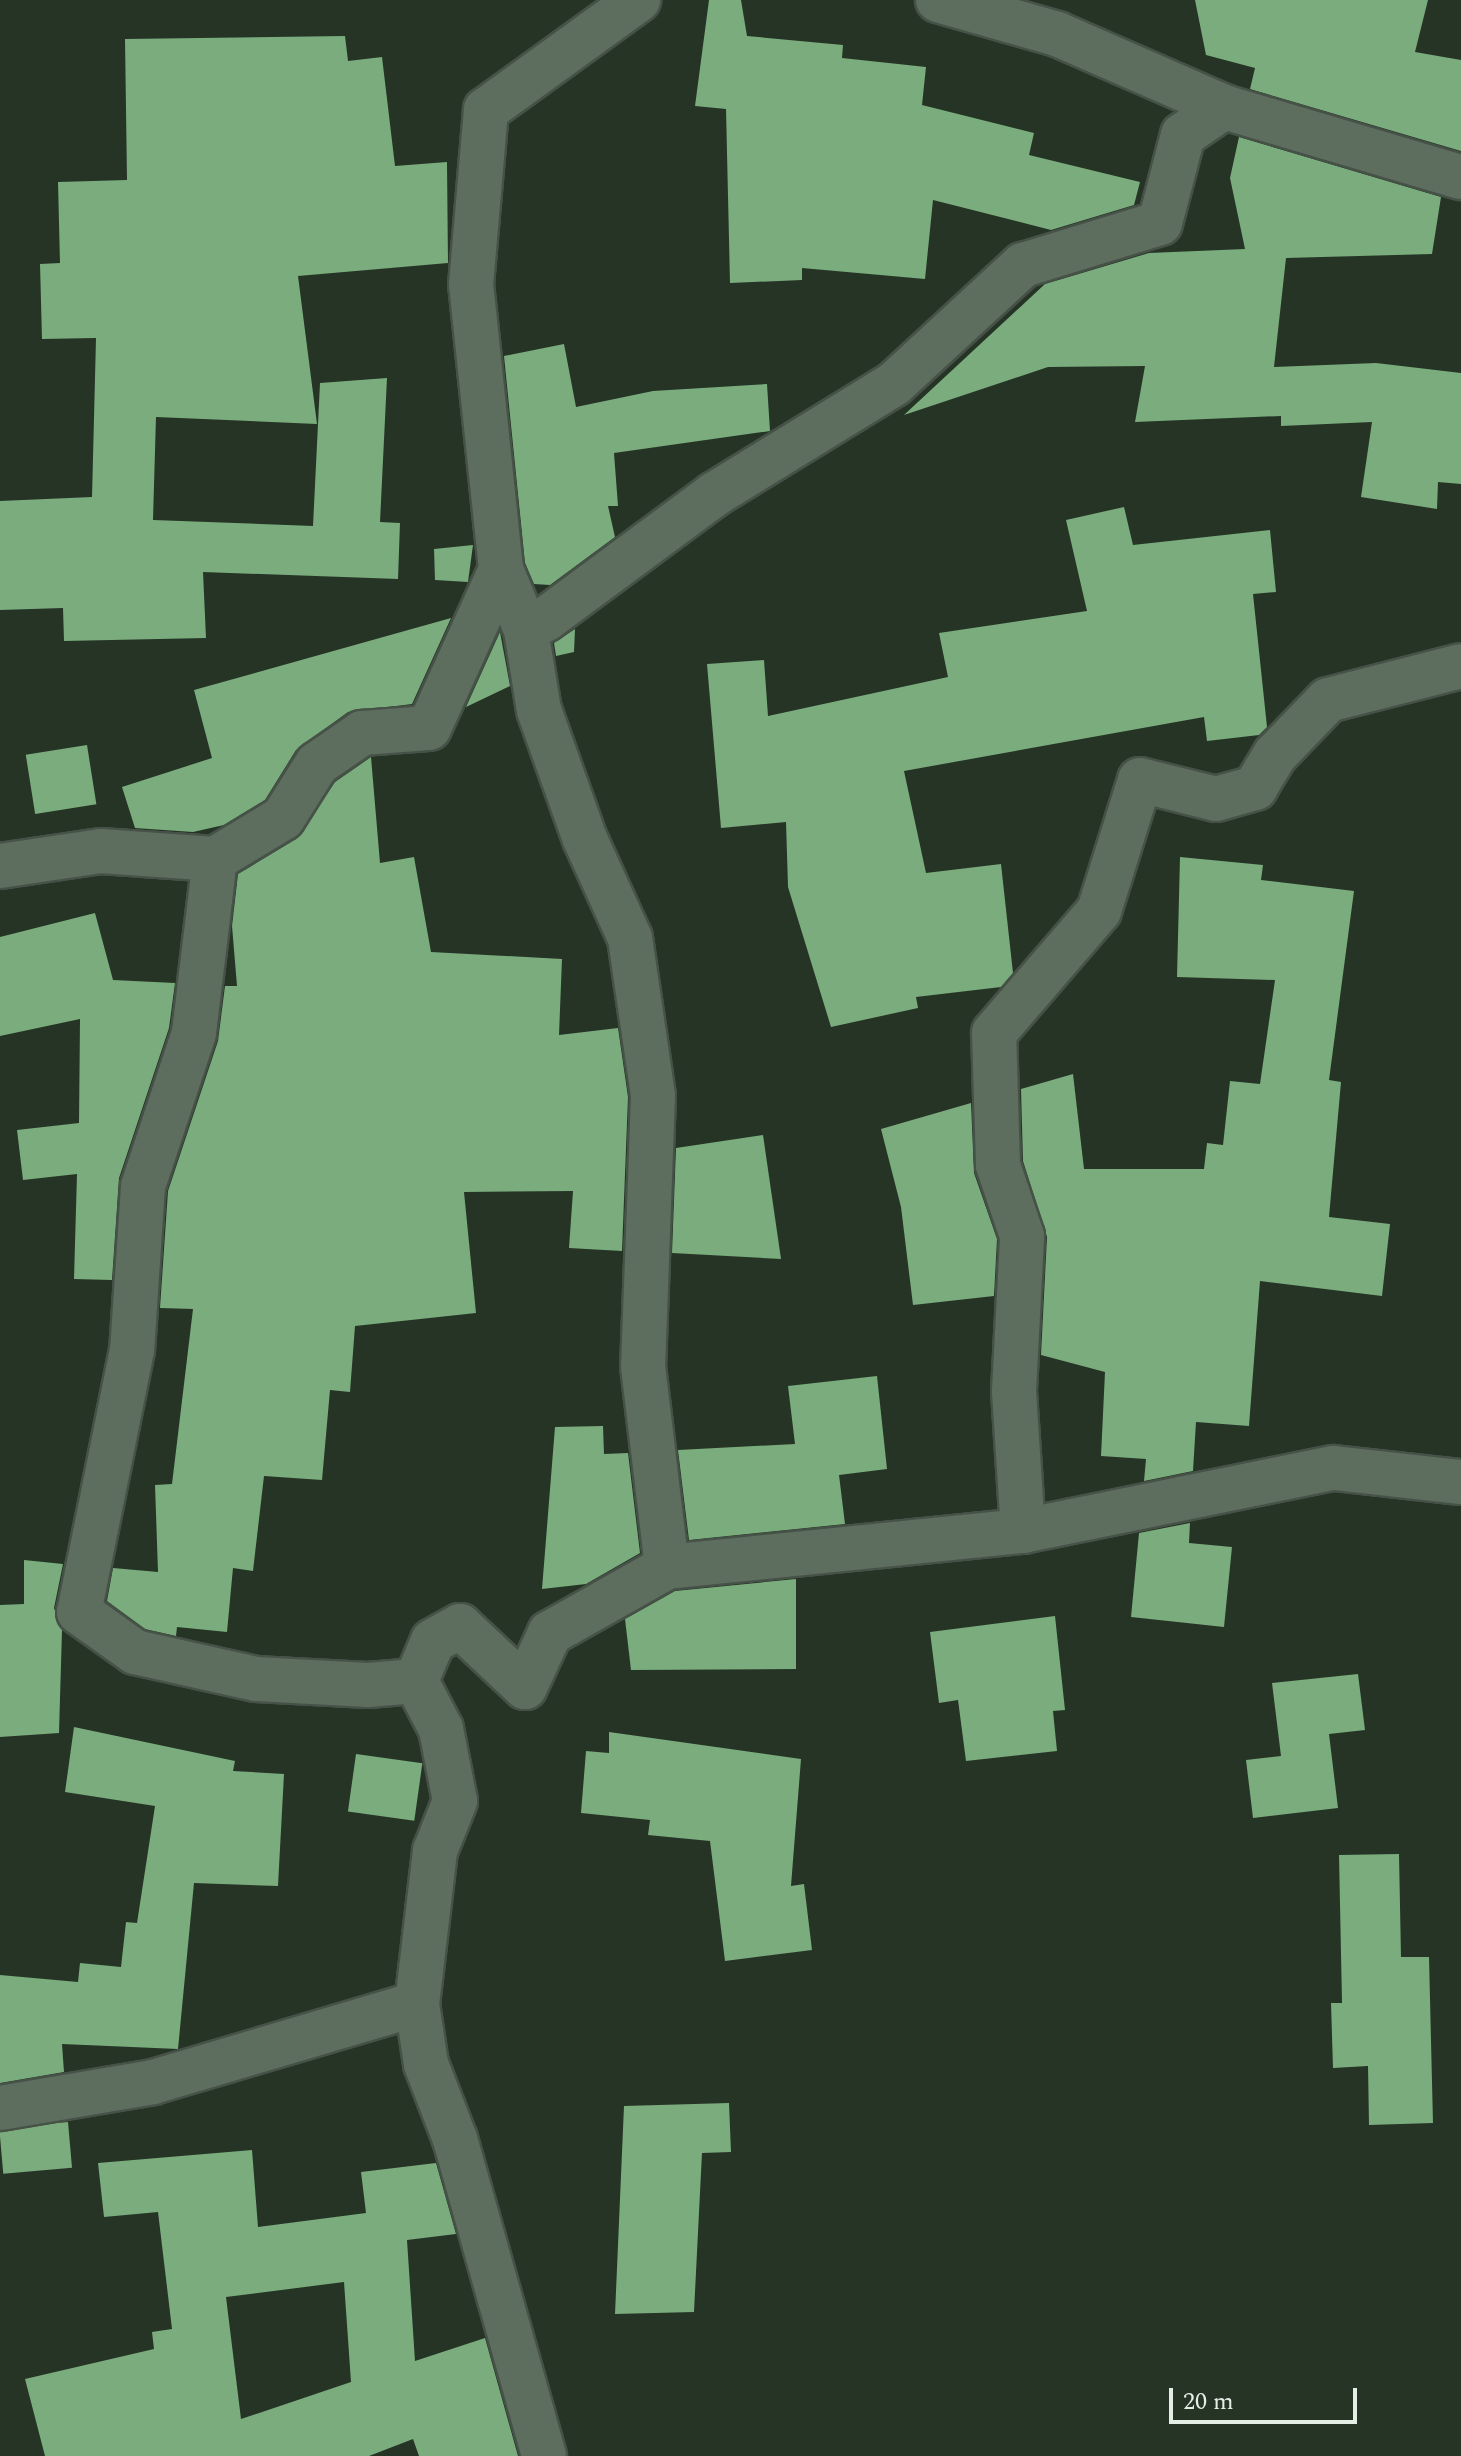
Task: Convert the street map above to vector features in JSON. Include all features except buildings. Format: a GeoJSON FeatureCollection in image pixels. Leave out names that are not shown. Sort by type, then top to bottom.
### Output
{"type":"FeatureCollection","features":[{"type":"Feature","properties":{"kind":"street"},"geometry":{"type":"LineString","coordinates":[[638,0],[486,110],[471,285],[501,569],[526,630],[539,710],[585,839],[630,938],[653,1096],[643,1366],[667,1567]]}},
{"type":"Feature","properties":{"kind":"street"},"geometry":{"type":"LineString","coordinates":[[938,0],[1057,34],[1224,107],[1461,177]]}},
{"type":"Feature","properties":{"kind":"street"},"geometry":{"type":"LineString","coordinates":[[526,630],[715,494],[894,384],[1023,265],[1160,223],[1183,135],[1224,107]]}},
{"type":"Feature","properties":{"kind":"street"},"geometry":{"type":"LineString","coordinates":[[0,866],[101,851],[215,859],[283,818],[317,764],[362,733],[429,728],[501,569]]}},
{"type":"Feature","properties":{"kind":"street"},"geometry":{"type":"LineString","coordinates":[[1023,1531],[1014,1391],[1022,1236],[998,1165],[994,1033],[1099,911],[1140,780],[1216,799],[1255,788],[1275,755],[1328,700],[1461,666]]}},
{"type":"Feature","properties":{"kind":"street"},"geometry":{"type":"LineString","coordinates":[[215,859],[194,1033],[143,1186],[132,1350],[79,1612],[135,1652],[256,1679],[416,1681]]}},
{"type":"Feature","properties":{"kind":"street"},"geometry":{"type":"LineString","coordinates":[[416,1681],[433,1641],[460,1626],[525,1687],[550,1633],[667,1567],[1023,1531],[1334,1468],[1461,1482]]}},
{"type":"Feature","properties":{"kind":"street"},"geometry":{"type":"LineString","coordinates":[[416,1681],[441,1729],[455,1801],[435,1851],[417,2004],[426,2064],[455,2139],[544,2456]]}},
{"type":"Feature","properties":{"kind":"street"},"geometry":{"type":"LineString","coordinates":[[0,2108],[153,2082],[417,2004]]}}]}
